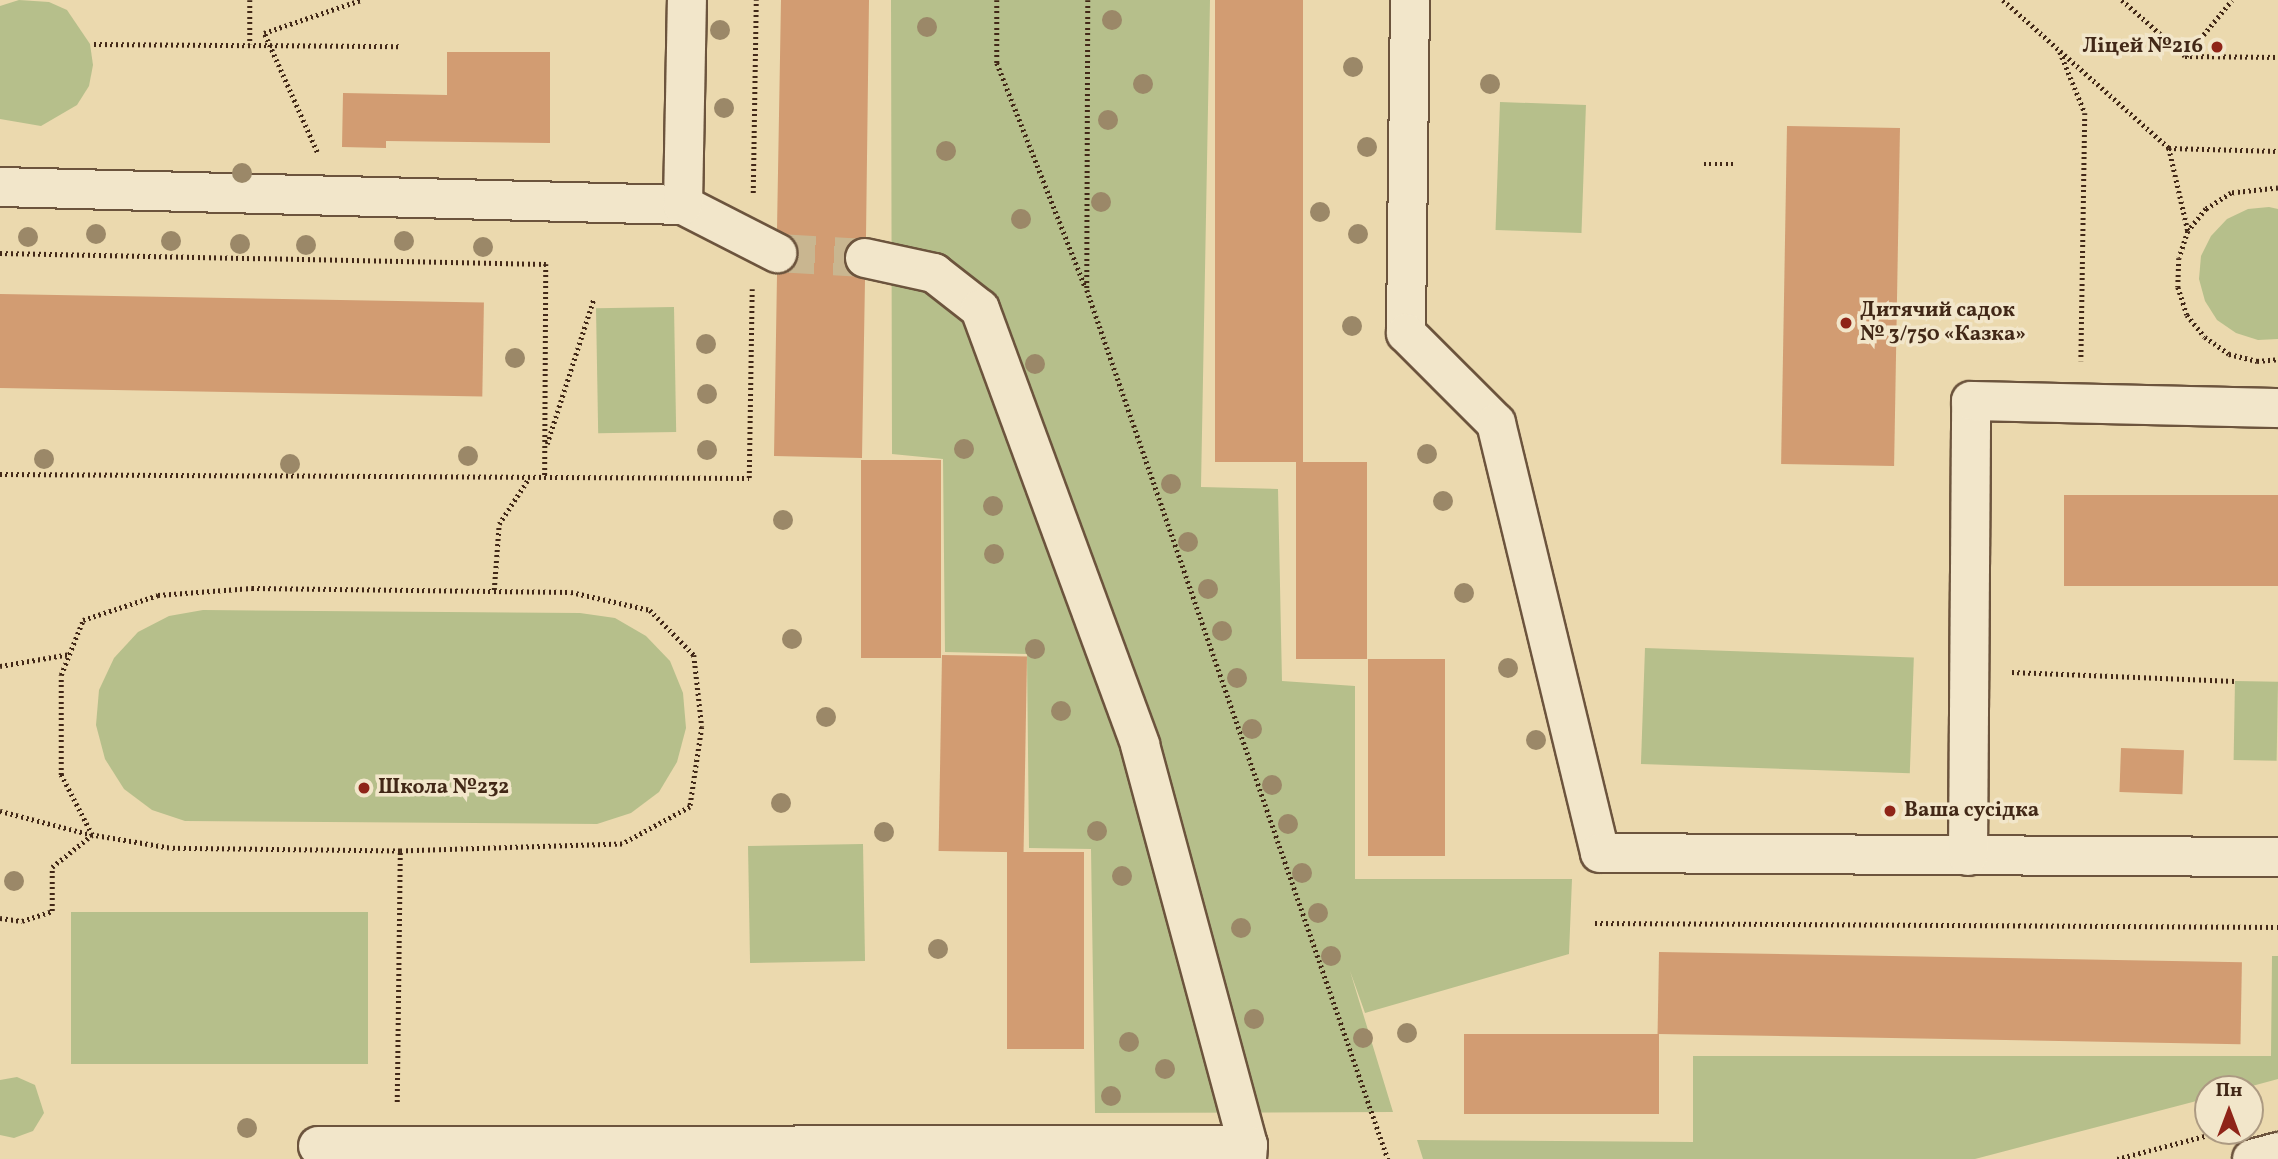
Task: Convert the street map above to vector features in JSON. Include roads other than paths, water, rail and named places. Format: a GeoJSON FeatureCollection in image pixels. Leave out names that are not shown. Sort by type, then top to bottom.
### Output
{"type":"FeatureCollection","features":[{"type":"Feature","properties":{"kind":"street"},"geometry":{"type":"LineString","coordinates":[[683,205],[687,0]]}},
{"type":"Feature","properties":{"kind":"street"},"geometry":{"type":"LineString","coordinates":[[1410,0],[1406,333],[1496,423],[1600,853],[2278,858]]}},
{"type":"Feature","properties":{"kind":"street"},"geometry":{"type":"LineString","coordinates":[[0,187],[683,205],[777,253]]}},
{"type":"Feature","properties":{"kind":"street"},"geometry":{"type":"LineString","coordinates":[[318,1146],[1247,1152],[1140,745],[980,309],[934,272],[865,258]]}},
{"type":"Feature","properties":{"kind":"street"},"geometry":{"type":"LineString","coordinates":[[1968,856],[1971,401],[2278,408]]}},
{"type":"Feature","properties":{"kind":"street"},"geometry":{"type":"LineString","coordinates":[[2252,1159],[2278,1152]]}},
{"type":"Feature","properties":{"kind":"tunnel"},"geometry":{"type":"LineString","coordinates":[[777,253],[865,258]]}},
{"type":"Feature","properties":{"kind":"place","name":"Ліцей №216"},"geometry":{"type":"Point","coordinates":[2217,47]}},
{"type":"Feature","properties":{"kind":"place","name":"Дитячий садок № 3/750 «Казка»"},"geometry":{"type":"Point","coordinates":[1846,323]}},
{"type":"Feature","properties":{"kind":"place","name":"Школа №232"},"geometry":{"type":"Point","coordinates":[364,788]}},
{"type":"Feature","properties":{"kind":"place","name":"Ваша сусідка"},"geometry":{"type":"Point","coordinates":[1890,811]}}]}
